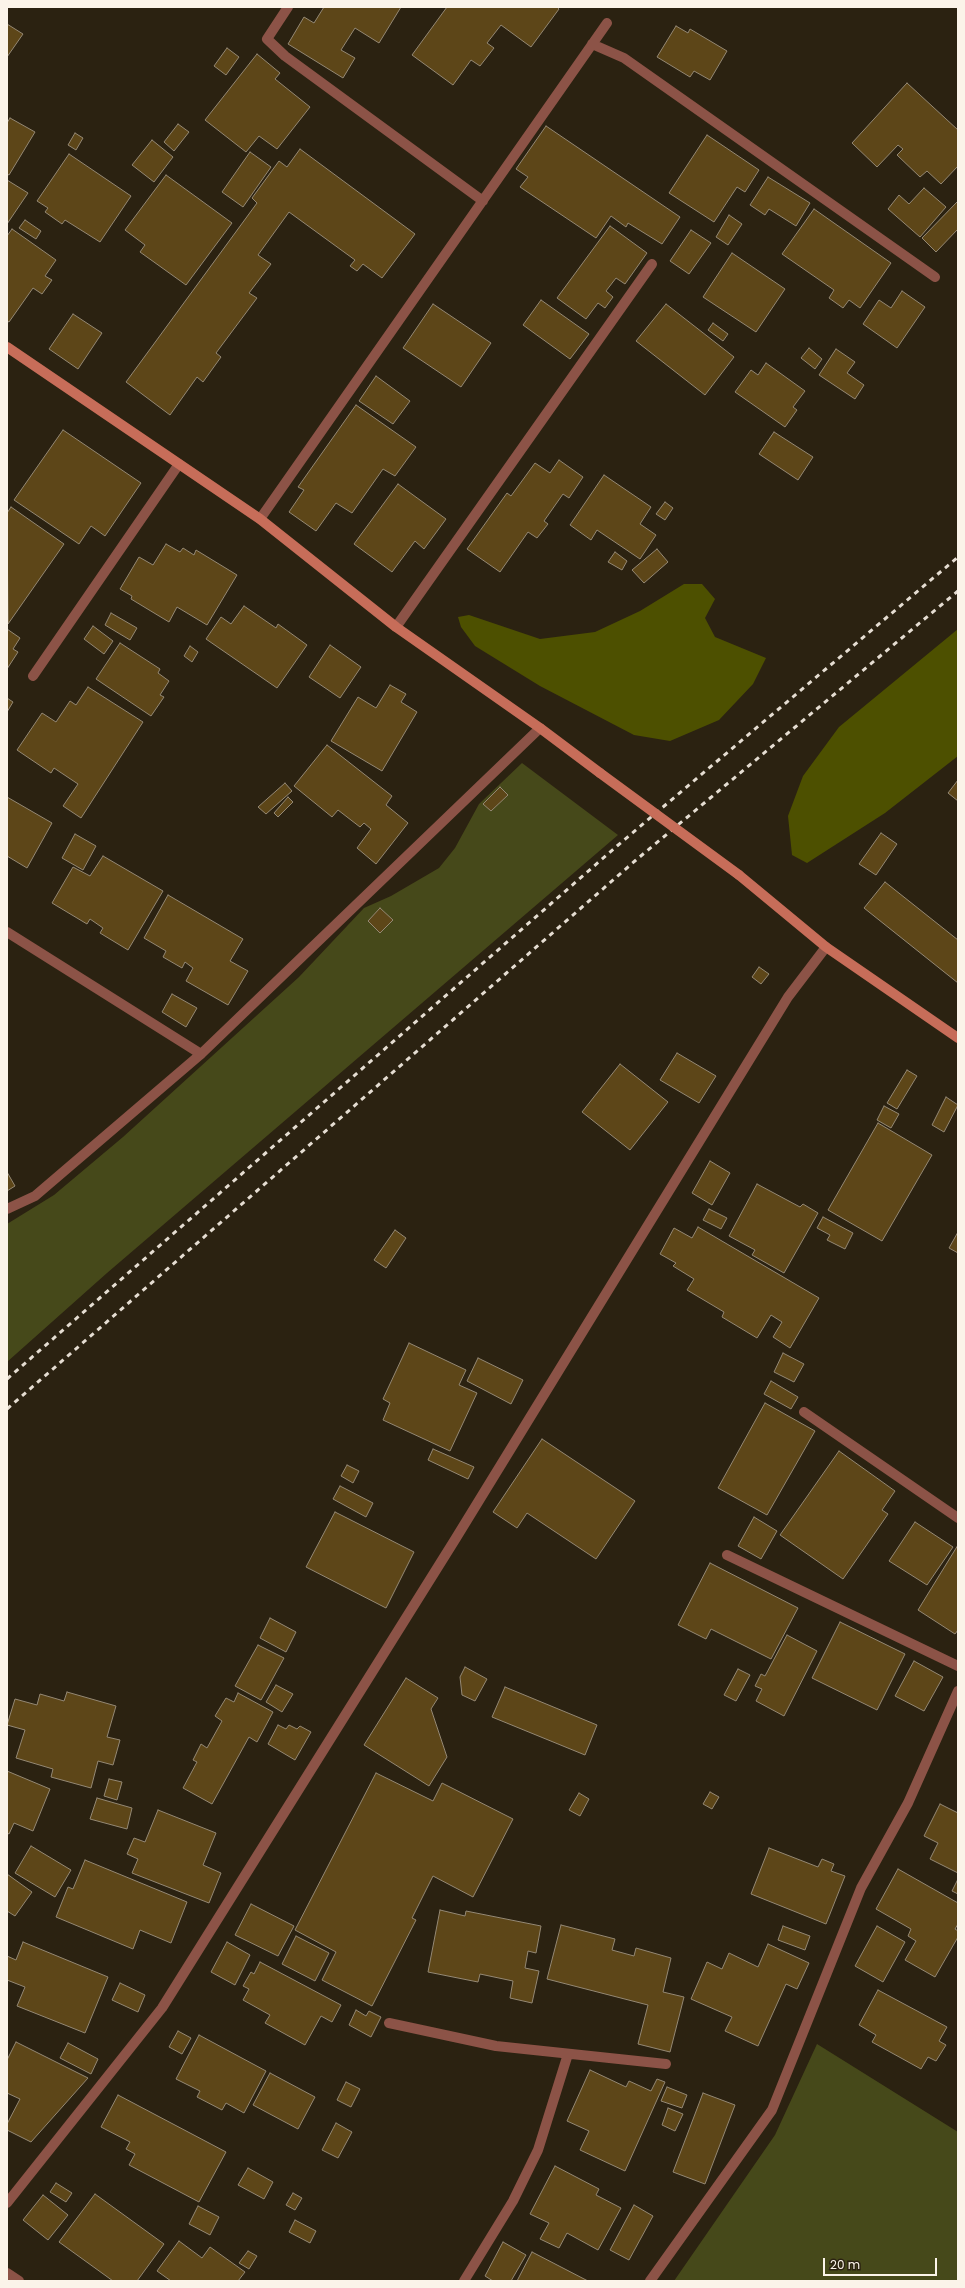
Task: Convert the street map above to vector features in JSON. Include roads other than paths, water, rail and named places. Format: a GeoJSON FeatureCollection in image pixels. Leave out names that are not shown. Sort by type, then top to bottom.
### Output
{"type":"FeatureCollection","features":[{"type":"Feature","properties":{"kind":"street"},"geometry":{"type":"LineString","coordinates":[[288,7],[267,39],[285,56],[483,201]]}},
{"type":"Feature","properties":{"kind":"street"},"geometry":{"type":"LineString","coordinates":[[260,519],[607,23]]}},
{"type":"Feature","properties":{"kind":"street"},"geometry":{"type":"LineString","coordinates":[[592,44],[624,58],[935,277]]}},
{"type":"Feature","properties":{"kind":"street"},"geometry":{"type":"LineString","coordinates":[[396,627],[652,264]]}},
{"type":"Feature","properties":{"kind":"street"},"geometry":{"type":"LineString","coordinates":[[7,347],[260,519],[396,627],[540,728],[739,875],[826,947],[958,1038]]}},
{"type":"Feature","properties":{"kind":"street"},"geometry":{"type":"LineString","coordinates":[[33,676],[179,464]]}},
{"type":"Feature","properties":{"kind":"street"},"geometry":{"type":"LineString","coordinates":[[7,1209],[35,1196],[201,1054],[540,728]]}},
{"type":"Feature","properties":{"kind":"street"},"geometry":{"type":"LineString","coordinates":[[7,932],[201,1054]]}},
{"type":"Feature","properties":{"kind":"street"},"geometry":{"type":"LineString","coordinates":[[7,2203],[162,2008],[452,1545],[788,997],[826,947]]}},
{"type":"Feature","properties":{"kind":"street"},"geometry":{"type":"LineString","coordinates":[[804,1412],[958,1518]]}},
{"type":"Feature","properties":{"kind":"street"},"geometry":{"type":"LineString","coordinates":[[727,1555],[958,1666]]}},
{"type":"Feature","properties":{"kind":"street"},"geometry":{"type":"LineString","coordinates":[[650,2281],[772,2110],[861,1888],[908,1803],[958,1691]]}},
{"type":"Feature","properties":{"kind":"street"},"geometry":{"type":"LineString","coordinates":[[389,2024],[496,2046],[666,2064]]}},
{"type":"Feature","properties":{"kind":"street"},"geometry":{"type":"LineString","coordinates":[[464,2281],[513,2201],[538,2150],[568,2054]]}},
{"type":"Feature","properties":{"kind":"street"},"geometry":{"type":"LineString","coordinates":[[7,2273],[19,2281]]}},
{"type":"Feature","properties":{"kind":"railway"},"geometry":{"type":"LineString","coordinates":[[7,1379],[617,846],[958,557]]}},
{"type":"Feature","properties":{"kind":"railway"},"geometry":{"type":"LineString","coordinates":[[7,1409],[636,860],[958,591]]}}]}
